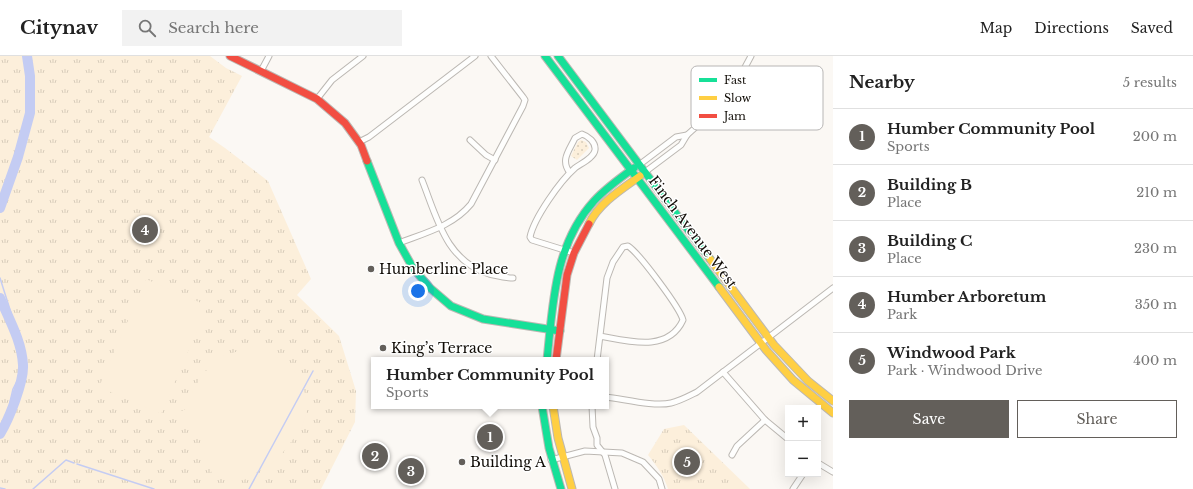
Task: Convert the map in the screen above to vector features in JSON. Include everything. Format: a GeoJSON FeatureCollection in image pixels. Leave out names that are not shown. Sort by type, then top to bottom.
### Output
{"type":"FeatureCollection","features":[{"type":"Feature","properties":{"kind":"street"},"geometry":{"type":"LineString","coordinates":[[230,56],[317,99],[346,123],[359,142],[399,243],[413,268],[430,288],[451,306],[483,319],[560,332]]}},
{"type":"Feature","properties":{"kind":"street"},"geometry":{"type":"LineString","coordinates":[[261,71],[269,56]]}},
{"type":"Feature","properties":{"kind":"street"},"geometry":{"type":"LineString","coordinates":[[317,99],[332,80],[364,56]]}},
{"type":"Feature","properties":{"kind":"street"},"geometry":{"type":"LineString","coordinates":[[359,142],[369,137],[475,56]]}},
{"type":"Feature","properties":{"kind":"street"},"geometry":{"type":"LineString","coordinates":[[399,243],[456,219],[471,204],[525,100],[491,56]]}},
{"type":"Feature","properties":{"kind":"street","name":"Finch Avenue West"},"geometry":{"type":"LineString","coordinates":[[545,56],[776,362],[814,399],[833,413]]}},
{"type":"Feature","properties":{"kind":"street","name":"Finch Avenue West"},"geometry":{"type":"LineString","coordinates":[[558,56],[786,359],[808,381],[833,401]]}},
{"type":"Feature","properties":{"kind":"street"},"geometry":{"type":"LineString","coordinates":[[745,66],[750,56]]}},
{"type":"Feature","properties":{"kind":"street"},"geometry":{"type":"LineString","coordinates":[[556,357],[567,275],[574,253],[592,217],[608,200],[681,145],[687,135],[692,130]]}},
{"type":"Feature","properties":{"kind":"street"},"geometry":{"type":"LineString","coordinates":[[570,173],[566,168],[565,159],[574,138],[582,134],[588,136],[594,143],[595,150],[592,155],[570,173],[558,186],[547,201],[531,231],[530,237],[532,240],[574,253]]}},
{"type":"Feature","properties":{"kind":"street"},"geometry":{"type":"LineString","coordinates":[[547,357],[558,274],[564,250],[584,214],[597,198],[608,188],[676,137],[687,135]]}},
{"type":"Feature","properties":{"kind":"street"},"geometry":{"type":"LineString","coordinates":[[470,140],[486,155],[495,160]]}},
{"type":"Feature","properties":{"kind":"street"},"geometry":{"type":"LineString","coordinates":[[422,180],[440,227],[448,244],[456,253],[466,263],[480,272],[504,278],[513,278]]}},
{"type":"Feature","properties":{"kind":"street"},"geometry":{"type":"LineString","coordinates":[[597,357],[607,278],[610,268],[620,250],[623,247],[628,246],[638,255],[678,308],[684,320],[680,328],[671,336],[664,340],[655,342],[600,336]]}},
{"type":"Feature","properties":{"kind":"street"},"geometry":{"type":"LineString","coordinates":[[609,397],[654,403],[671,403],[697,392],[833,288]]}},
{"type":"Feature","properties":{"kind":"street"},"geometry":{"type":"LineString","coordinates":[[723,372],[765,420],[785,437]]}},
{"type":"Feature","properties":{"kind":"street"},"geometry":{"type":"LineString","coordinates":[[542,409],[543,424],[551,460],[561,489]]}},
{"type":"Feature","properties":{"kind":"street"},"geometry":{"type":"LineString","coordinates":[[553,409],[554,425],[561,457],[572,489]]}},
{"type":"Feature","properties":{"kind":"street"},"geometry":{"type":"LineString","coordinates":[[592,409],[593,427],[597,438],[597,445],[605,455],[615,489]]}},
{"type":"Feature","properties":{"kind":"street"},"geometry":{"type":"LineString","coordinates":[[732,455],[737,446],[765,420]]}},
{"type":"Feature","properties":{"kind":"street"},"geometry":{"type":"LineString","coordinates":[[551,460],[585,451],[622,453],[643,462],[658,479],[662,489]]}},
{"type":"Feature","properties":{"kind":"street"},"geometry":{"type":"LineString","coordinates":[[821,465],[833,472]]}},
{"type":"Feature","properties":{"kind":"street"},"geometry":{"type":"LineString","coordinates":[[793,489],[801,477]]}},
{"type":"Feature","properties":{"kind":"green space"},"geometry":{"type":"Polygon","coordinates":[[[0,56],[210,56],[226,68],[242,76],[209,137],[268,181],[311,279],[297,295],[339,336],[356,391],[355,422],[321,489],[0,489],[0,56]]]}},
{"type":"Feature","properties":{"kind":"green space"},"geometry":{"type":"Polygon","coordinates":[[[581,140],[586,142],[589,148],[577,160],[571,156],[578,142],[581,140]]]}},
{"type":"Feature","properties":{"kind":"green space"},"geometry":{"type":"Polygon","coordinates":[[[146,279],[208,306],[161,414],[99,387],[146,279]]]}},
{"type":"Feature","properties":{"kind":"green space"},"geometry":{"type":"Polygon","coordinates":[[[254,346],[261,348],[288,364],[300,378],[305,394],[307,412],[301,429],[277,460],[244,480],[230,481],[212,474],[200,439],[175,415],[189,407],[191,395],[202,375],[220,357],[254,346]]]}},
{"type":"Feature","properties":{"kind":"green space"},"geometry":{"type":"Polygon","coordinates":[[[684,425],[750,489],[668,489],[660,471],[648,455],[664,429],[684,425]]]}},
{"type":"Feature","properties":{"kind":"waterway"},"geometry":{"type":"LineString","coordinates":[[0,208],[18,157],[30,113],[30,76],[27,56]]}},
{"type":"Feature","properties":{"kind":"waterway"},"geometry":{"type":"LineString","coordinates":[[0,201],[2,203],[0,208]]}},
{"type":"Feature","properties":{"kind":"waterway"},"geometry":{"type":"LineString","coordinates":[[0,278],[18,335],[23,362],[10,402],[12,413],[0,425]]}},
{"type":"Feature","properties":{"kind":"waterway"},"geometry":{"type":"LineString","coordinates":[[0,298],[18,339],[23,365],[21,381],[15,400],[8,419],[0,434]]}},
{"type":"Feature","properties":{"kind":"waterway"},"geometry":{"type":"LineString","coordinates":[[249,489],[313,371]]}},
{"type":"Feature","properties":{"kind":"waterway"},"geometry":{"type":"LineString","coordinates":[[33,489],[66,460],[74,463]]}},
{"type":"Feature","properties":{"kind":"waterway"},"geometry":{"type":"LineString","coordinates":[[77,464],[154,489]]}},
{"type":"Feature","properties":{"kind":"waterway"},"geometry":{"type":"LineString","coordinates":[[0,488],[5,489]]}},
{"type":"Feature","properties":{"kind":"traffic: fast"},"geometry":{"type":"LineString","coordinates":[[545,56],[719,287]]}},
{"type":"Feature","properties":{"kind":"traffic: fast"},"geometry":{"type":"LineString","coordinates":[[558,56],[710,259]]}},
{"type":"Feature","properties":{"kind":"traffic: fast"},"geometry":{"type":"LineString","coordinates":[[367,161],[399,243],[413,268],[430,288],[451,306],[483,319],[560,331]]}},
{"type":"Feature","properties":{"kind":"traffic: fast"},"geometry":{"type":"LineString","coordinates":[[547,357],[551,318],[558,276],[563,256],[571,237],[581,218],[594,201],[608,187],[634,168]]}},
{"type":"Feature","properties":{"kind":"traffic: fast"},"geometry":{"type":"LineString","coordinates":[[542,409],[549,448],[561,489]]}},
{"type":"Feature","properties":{"kind":"traffic: slow"},"geometry":{"type":"LineString","coordinates":[[589,224],[593,216],[605,203],[640,176]]}},
{"type":"Feature","properties":{"kind":"traffic: slow"},"geometry":{"type":"LineString","coordinates":[[710,259],[774,345],[808,381],[833,401]]}},
{"type":"Feature","properties":{"kind":"traffic: slow"},"geometry":{"type":"LineString","coordinates":[[719,287],[766,350],[793,380],[833,413]]}},
{"type":"Feature","properties":{"kind":"traffic: slow"},"geometry":{"type":"LineString","coordinates":[[553,409],[558,438],[572,489]]}},
{"type":"Feature","properties":{"kind":"traffic: jam"},"geometry":{"type":"LineString","coordinates":[[230,56],[317,99],[345,123],[361,145],[367,161]]}},
{"type":"Feature","properties":{"kind":"traffic: jam"},"geometry":{"type":"LineString","coordinates":[[556,357],[567,275],[574,253],[589,224]]}},
{"type":"Feature","properties":{"kind":"place","name":"Humber Arboretum"},"geometry":{"type":"Point","coordinates":[145,230]}},
{"type":"Feature","properties":{"kind":"place","name":"Humberline Place"},"geometry":{"type":"Point","coordinates":[371,269]}},
{"type":"Feature","properties":{"kind":"place","name":"King’s Terrace"},"geometry":{"type":"Point","coordinates":[383,348]}},
{"type":"Feature","properties":{"kind":"place","name":"Humber Community Pool"},"geometry":{"type":"Point","coordinates":[490,437]}},
{"type":"Feature","properties":{"kind":"place","name":"Building B"},"geometry":{"type":"Point","coordinates":[375,456]}},
{"type":"Feature","properties":{"kind":"place","name":"Building A"},"geometry":{"type":"Point","coordinates":[462,462]}},
{"type":"Feature","properties":{"kind":"place","name":"Windwood Park"},"geometry":{"type":"Point","coordinates":[687,462]}},
{"type":"Feature","properties":{"kind":"place","name":"Building C"},"geometry":{"type":"Point","coordinates":[411,471]}}]}
